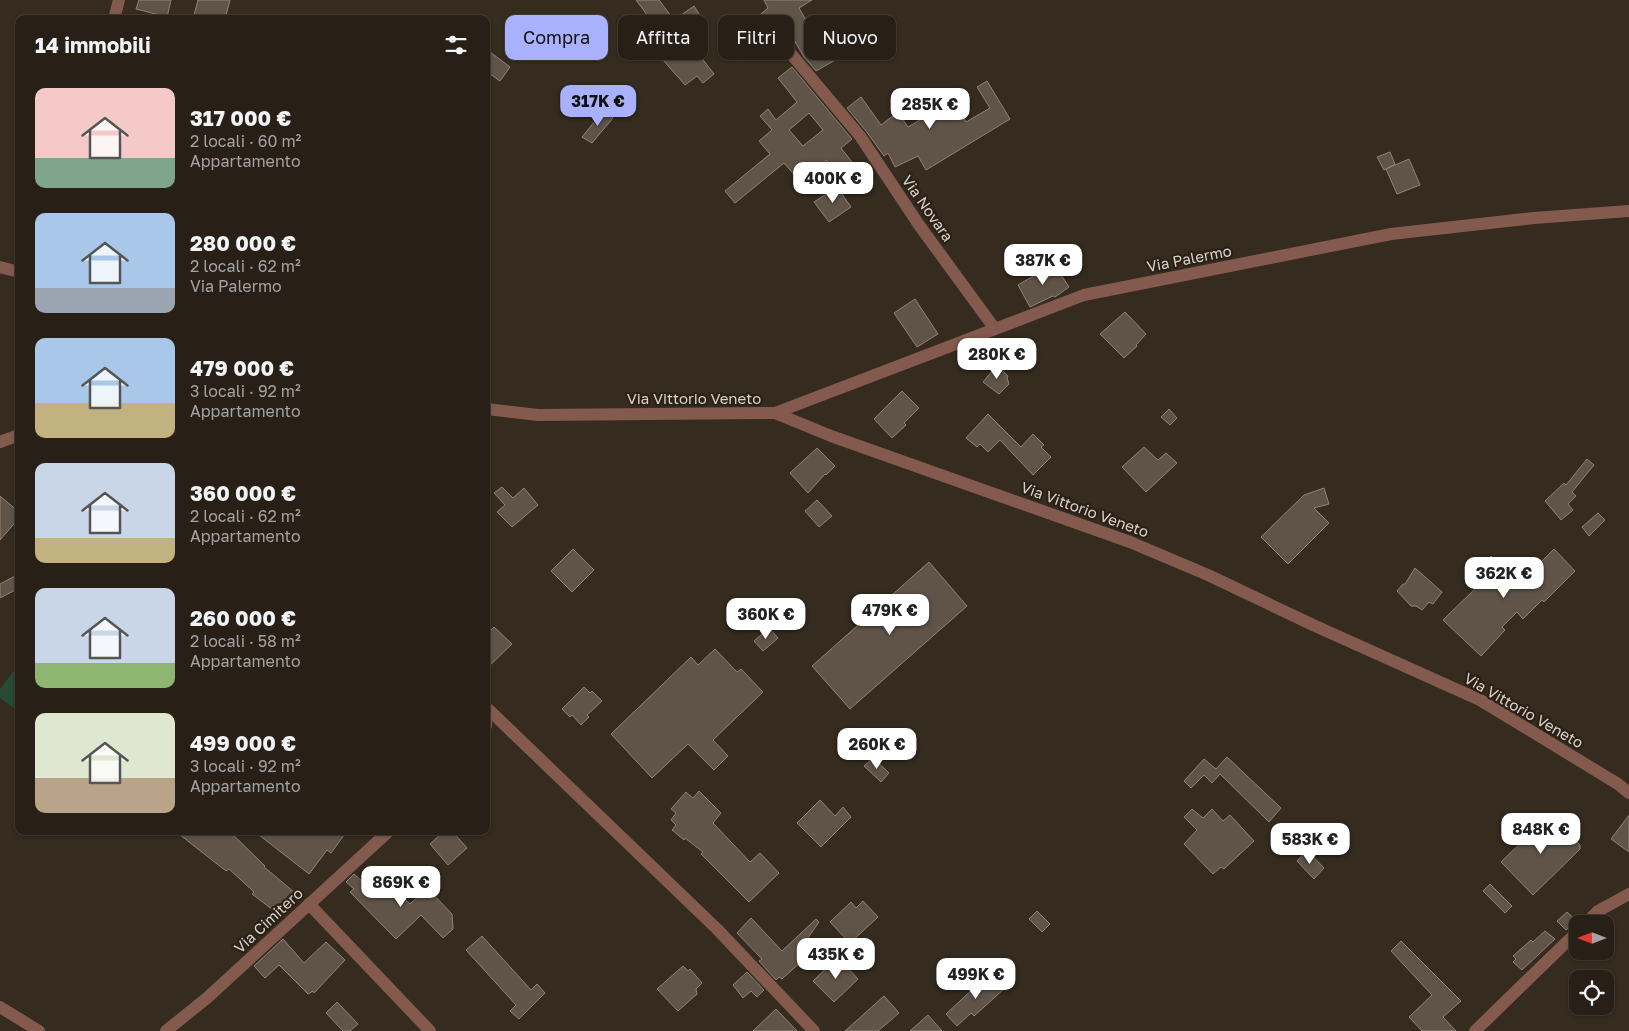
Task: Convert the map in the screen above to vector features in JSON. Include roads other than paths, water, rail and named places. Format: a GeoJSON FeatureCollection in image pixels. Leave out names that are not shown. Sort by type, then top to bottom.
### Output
{"type":"FeatureCollection","features":[{"type":"Feature","properties":{"kind":"street"},"geometry":{"type":"LineString","coordinates":[[115,15],[119,0]]}},
{"type":"Feature","properties":{"kind":"street","name":"Via Novara"},"geometry":{"type":"LineString","coordinates":[[794,57],[860,136],[919,225],[996,329]]}},
{"type":"Feature","properties":{"kind":"street","name":"Via Palermo"},"geometry":{"type":"LineString","coordinates":[[775,413],[1084,295],[1391,234],[1534,218],[1629,211]]}},
{"type":"Feature","properties":{"kind":"street"},"geometry":{"type":"LineString","coordinates":[[0,267],[15,271]]}},
{"type":"Feature","properties":{"kind":"street","name":"Via Vittorio Veneto"},"geometry":{"type":"LineString","coordinates":[[490,409],[538,415],[775,413],[831,436],[1130,542],[1208,575],[1313,625],[1480,700],[1618,784],[1629,793]]}},
{"type":"Feature","properties":{"kind":"street"},"geometry":{"type":"LineString","coordinates":[[0,442],[15,436]]}},
{"type":"Feature","properties":{"kind":"street"},"geometry":{"type":"LineString","coordinates":[[490,711],[717,929],[814,1031]]}},
{"type":"Feature","properties":{"kind":"street","name":"Via Cimitero"},"geometry":{"type":"LineString","coordinates":[[166,1031],[207,998],[385,835]]}},
{"type":"Feature","properties":{"kind":"street"},"geometry":{"type":"LineString","coordinates":[[1594,915],[1629,894]]}},
{"type":"Feature","properties":{"kind":"street"},"geometry":{"type":"LineString","coordinates":[[309,904],[430,1031]]}},
{"type":"Feature","properties":{"kind":"street"},"geometry":{"type":"LineString","coordinates":[[1475,1031],[1569,940]]}},
{"type":"Feature","properties":{"kind":"street"},"geometry":{"type":"LineString","coordinates":[[0,1007],[39,1031]]}}]}
